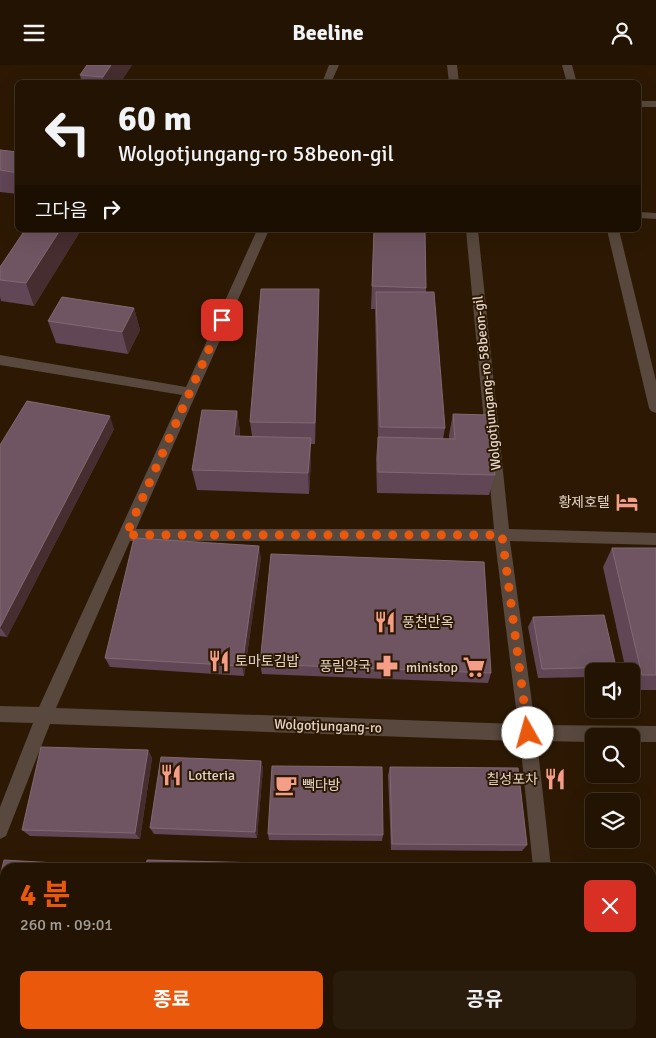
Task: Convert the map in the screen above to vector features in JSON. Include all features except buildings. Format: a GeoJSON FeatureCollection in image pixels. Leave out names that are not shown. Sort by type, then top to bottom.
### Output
{"type":"FeatureCollection","features":[{"type":"Feature","properties":{"kind":"street"},"geometry":{"type":"LineString","coordinates":[[327,80],[334,65]]}},
{"type":"Feature","properties":{"kind":"street"},"geometry":{"type":"LineString","coordinates":[[452,65],[454,80]]}},
{"type":"Feature","properties":{"kind":"street"},"geometry":{"type":"LineString","coordinates":[[568,65],[571,80]]}},
{"type":"Feature","properties":{"kind":"street"},"geometry":{"type":"LineString","coordinates":[[641,104],[656,104]]}},
{"type":"Feature","properties":{"kind":"street"},"geometry":{"type":"LineString","coordinates":[[641,215],[656,216]]}},
{"type":"Feature","properties":{"kind":"street"},"geometry":{"type":"LineString","coordinates":[[0,830],[44,715],[262,232]]}},
{"type":"Feature","properties":{"kind":"street","name":"Wolgotjungang-ro 58beon-gil"},"geometry":{"type":"LineString","coordinates":[[472,232],[502,535],[528,733],[542,863]]}},
{"type":"Feature","properties":{"kind":"street"},"geometry":{"type":"LineString","coordinates":[[613,232],[656,408]]}},
{"type":"Feature","properties":{"kind":"street"},"geometry":{"type":"LineString","coordinates":[[0,360],[190,392]]}},
{"type":"Feature","properties":{"kind":"street"},"geometry":{"type":"LineString","coordinates":[[126,535],[502,535],[656,539]]}},
{"type":"Feature","properties":{"kind":"street","name":"Wolgotjungang-ro"},"geometry":{"type":"LineString","coordinates":[[0,714],[528,733],[656,734]]}},
{"type":"Feature","properties":{"kind":"place","name":"황제호텔"},"geometry":{"type":"Point","coordinates":[627,502]}},
{"type":"Feature","properties":{"kind":"place","name":"풍천만옥"},"geometry":{"type":"Point","coordinates":[385,622]}},
{"type":"Feature","properties":{"kind":"place","name":"토마토김밥"},"geometry":{"type":"Point","coordinates":[219,661]}},
{"type":"Feature","properties":{"kind":"place","name":"풍림약국"},"geometry":{"type":"Point","coordinates":[387,666]}},
{"type":"Feature","properties":{"kind":"place","name":"ministop"},"geometry":{"type":"Point","coordinates":[474,667]}},
{"type":"Feature","properties":{"kind":"place","name":"Lotteria"},"geometry":{"type":"Point","coordinates":[171,775]}},
{"type":"Feature","properties":{"kind":"place","name":"칠성포차"},"geometry":{"type":"Point","coordinates":[555,779]}},
{"type":"Feature","properties":{"kind":"place","name":"빽다방"},"geometry":{"type":"Point","coordinates":[286,785]}},
{"type":"Feature","properties":{"kind":"route"},"geometry":{"type":"LineString","coordinates":[[222,320],[126,535],[502,535],[528,733]]}}]}
